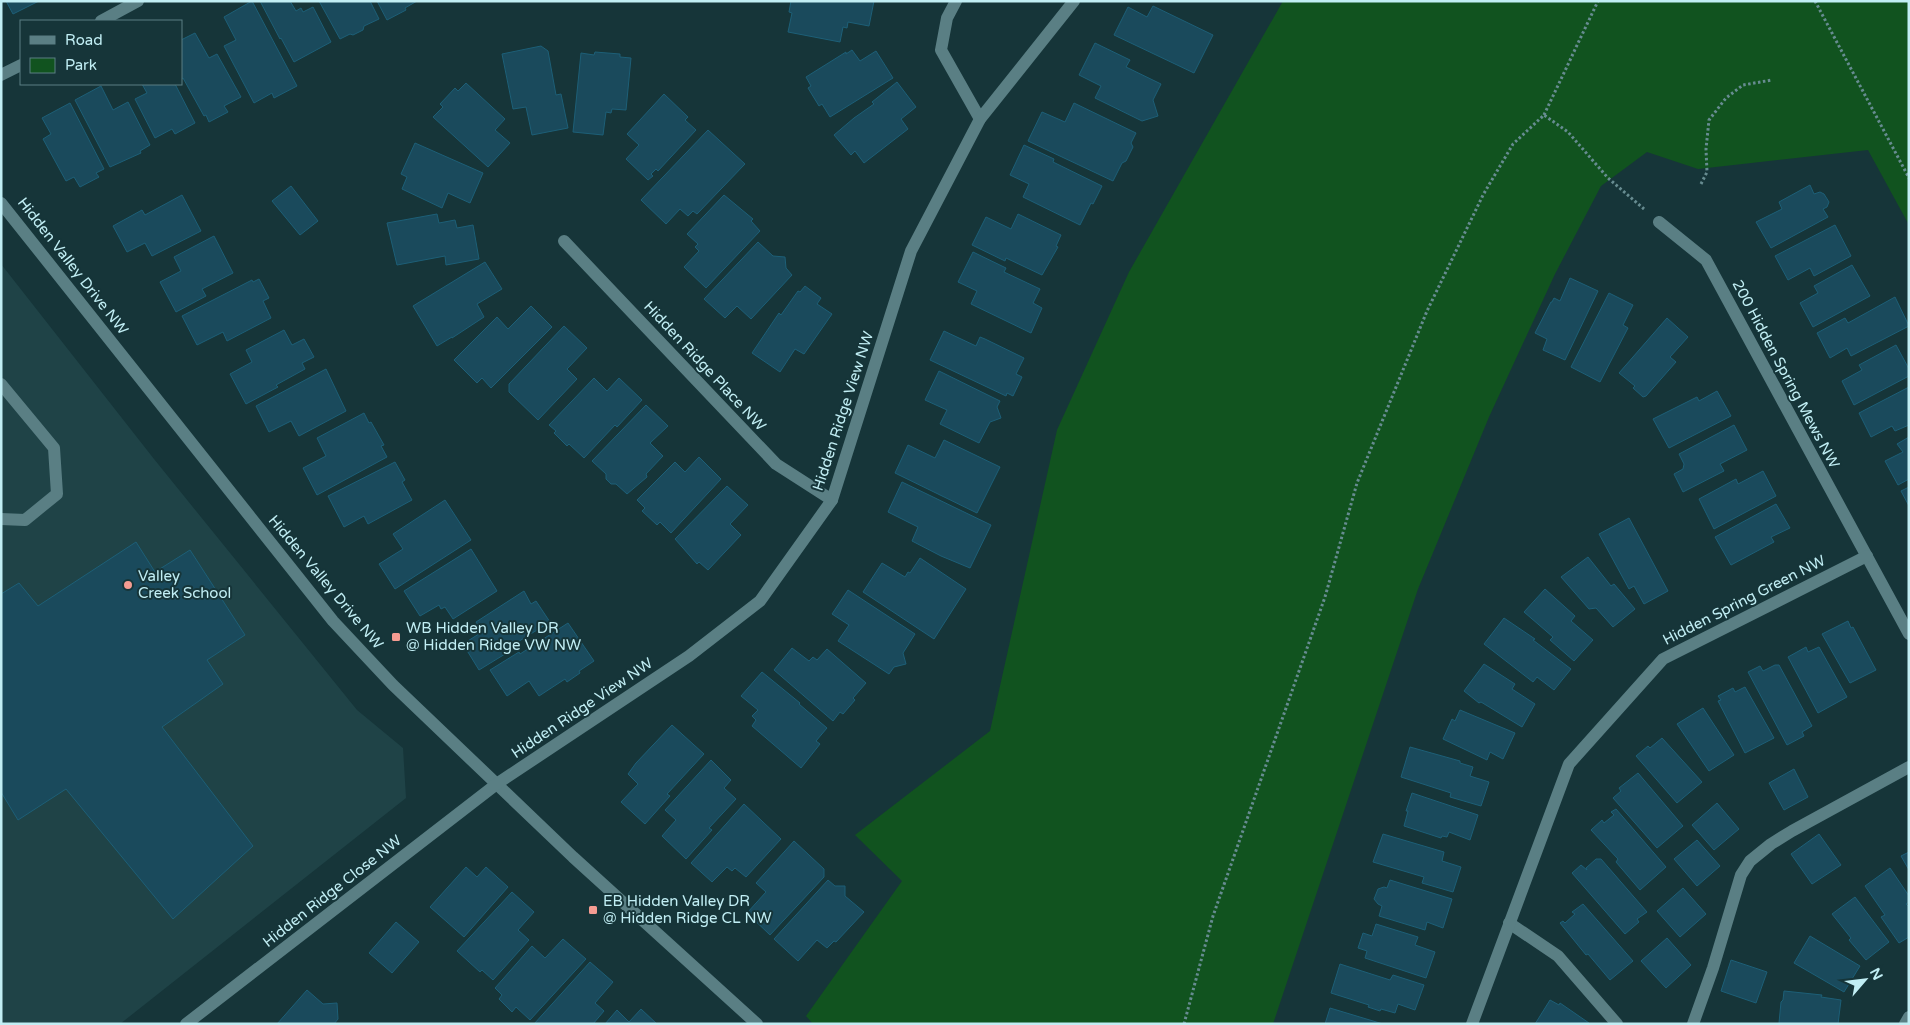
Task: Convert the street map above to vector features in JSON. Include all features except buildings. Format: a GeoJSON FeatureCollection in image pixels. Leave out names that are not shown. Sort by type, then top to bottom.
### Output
{"type":"FeatureCollection","features":[{"type":"Feature","properties":{"kind":"street"},"geometry":{"type":"LineString","coordinates":[[103,20],[138,1]]}},
{"type":"Feature","properties":{"kind":"street"},"geometry":{"type":"LineString","coordinates":[[956,1],[947,18],[941,50],[980,119]]}},
{"type":"Feature","properties":{"kind":"street","name":"Hidden Ridge View NW"},"geometry":{"type":"LineString","coordinates":[[498,783],[689,656],[760,601],[832,500],[911,251],[980,119],[1074,1]]}},
{"type":"Feature","properties":{"kind":"street"},"geometry":{"type":"LineString","coordinates":[[1,75],[20,65]]}},
{"type":"Feature","properties":{"kind":"street","name":"Hidden Valley Drive NW"},"geometry":{"type":"LineString","coordinates":[[1,202],[333,621],[393,685],[498,783],[573,857],[757,1024]]}},
{"type":"Feature","properties":{"kind":"street","name":"200 Hidden Spring Mews NW"},"geometry":{"type":"LineString","coordinates":[[1659,222],[1706,260],[1866,556]]}},
{"type":"Feature","properties":{"kind":"street","name":"Hidden Ridge Place NW"},"geometry":{"type":"LineString","coordinates":[[564,241],[776,464],[832,500]]}},
{"type":"Feature","properties":{"kind":"street"},"geometry":{"type":"LineString","coordinates":[[1,384],[54,448],[57,494],[25,520],[1,519]]}},
{"type":"Feature","properties":{"kind":"street"},"geometry":{"type":"LineString","coordinates":[[1866,556],[1909,634]]}},
{"type":"Feature","properties":{"kind":"street","name":"Hidden Spring Green NW"},"geometry":{"type":"LineString","coordinates":[[1472,1024],[1569,764],[1663,659],[1866,556]]}},
{"type":"Feature","properties":{"kind":"street"},"geometry":{"type":"LineString","coordinates":[[1693,1024],[1713,968],[1742,875],[1750,861],[1770,844],[1909,767]]}},
{"type":"Feature","properties":{"kind":"street","name":"Hidden Ridge Close NW"},"geometry":{"type":"LineString","coordinates":[[186,1024],[498,783]]}},
{"type":"Feature","properties":{"kind":"street"},"geometry":{"type":"LineString","coordinates":[[1509,923],[1558,956],[1617,1024]]}},
{"type":"Feature","properties":{"kind":"street"},"geometry":{"type":"LineString","coordinates":[[1906,1024],[1909,1017]]}},
{"type":"Feature","properties":{"kind":"path"},"geometry":{"type":"LineString","coordinates":[[1184,1024],[1213,916],[1325,597],[1357,483],[1427,311],[1483,196],[1513,144],[1544,115],[1598,1]]}},
{"type":"Feature","properties":{"kind":"path"},"geometry":{"type":"LineString","coordinates":[[1815,1],[1909,178]]}},
{"type":"Feature","properties":{"kind":"path"},"geometry":{"type":"LineString","coordinates":[[1701,184],[1707,172],[1706,149],[1709,120],[1726,98],[1743,85],[1772,80]]}},
{"type":"Feature","properties":{"kind":"path"},"geometry":{"type":"LineString","coordinates":[[1544,115],[1568,132],[1608,178],[1659,222]]}},
{"type":"Feature","properties":{"kind":"shaded area","name":"Valley Creek School"},"geometry":{"type":"Polygon","coordinates":[[[1,264],[154,459],[357,710],[403,748],[406,798],[120,1024],[1,1024],[1,264]]]}},
{"type":"Feature","properties":{"kind":"green space"},"geometry":{"type":"Polygon","coordinates":[[[1283,1],[1909,1],[1909,225],[1868,150],[1698,169],[1647,152],[1601,186],[1555,274],[1489,417],[1418,589],[1273,1024],[813,1024],[806,1016],[902,881],[855,835],[990,731],[1057,430],[1129,272],[1283,1]]]}},
{"type":"Feature","properties":{"kind":"place","name":"Valley Creek School"},"geometry":{"type":"Point","coordinates":[128,585]}},
{"type":"Feature","properties":{"kind":"place","name":"WB Hidden Valley DR @ Hidden Ridge VW NW"},"geometry":{"type":"Point","coordinates":[396,637]}},
{"type":"Feature","properties":{"kind":"place","name":"EB Hidden Valley DR @ Hidden Ridge CL NW"},"geometry":{"type":"Point","coordinates":[593,910]}}]}
